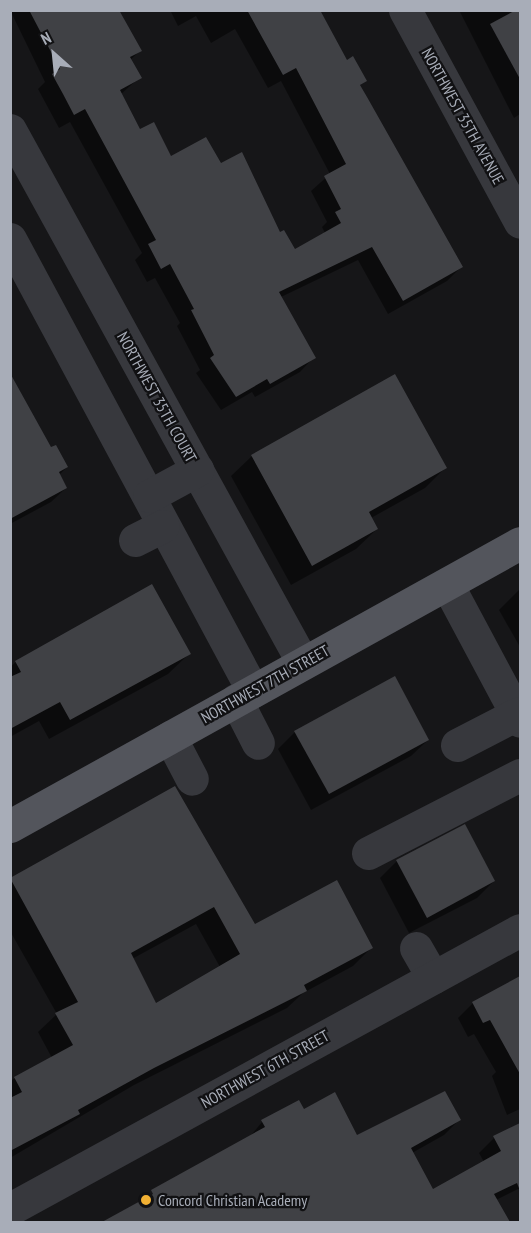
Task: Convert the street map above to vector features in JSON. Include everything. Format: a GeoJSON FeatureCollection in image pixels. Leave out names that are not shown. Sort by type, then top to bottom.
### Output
{"type":"FeatureCollection","features":[{"type":"Feature","properties":{"kind":"main road","name":"NORTHWEST 7TH STREET"},"geometry":{"type":"LineString","coordinates":[[10,826],[520,543]]}},
{"type":"Feature","properties":{"kind":"street","name":"NORTHWEST 35TH AVENUE"},"geometry":{"type":"LineString","coordinates":[[405,10],[520,222]]}},
{"type":"Feature","properties":{"kind":"street","name":"NORTHWEST 35TH COURT"},"geometry":{"type":"LineString","coordinates":[[10,130],[303,663]]}},
{"type":"Feature","properties":{"kind":"street"},"geometry":{"type":"LineString","coordinates":[[10,239],[149,496],[149,533],[244,696],[258,743]]}},
{"type":"Feature","properties":{"kind":"street"},"geometry":{"type":"LineString","coordinates":[[74,354],[120,330]]}},
{"type":"Feature","properties":{"kind":"street"},"geometry":{"type":"LineString","coordinates":[[149,496],[197,470]]}},
{"type":"Feature","properties":{"kind":"street"},"geometry":{"type":"LineString","coordinates":[[447,584],[519,718],[457,746]]}},
{"type":"Feature","properties":{"kind":"street"},"geometry":{"type":"LineString","coordinates":[[170,737],[192,779]]}},
{"type":"Feature","properties":{"kind":"street"},"geometry":{"type":"LineString","coordinates":[[368,853],[520,775]]}},
{"type":"Feature","properties":{"kind":"street","name":"NORTHWEST 6TH STREET"},"geometry":{"type":"LineString","coordinates":[[10,1209],[520,930]]}},
{"type":"Feature","properties":{"kind":"street"},"geometry":{"type":"LineString","coordinates":[[416,948],[433,977]]}},
{"type":"Feature","properties":{"kind":"building"},"geometry":{"type":"Polygon","coordinates":[[[29,10],[119,10],[142,51],[130,57],[142,78],[120,90],[140,129],[154,122],[171,156],[206,137],[221,163],[242,152],[280,232],[284,230],[295,249],[341,223],[335,212],[341,209],[324,176],[346,164],[296,68],[283,75],[247,10],[320,10],[347,60],[353,56],[367,81],[360,85],[463,267],[403,301],[372,247],[279,292],[316,358],[270,384],[267,379],[236,397],[210,358],[214,355],[191,310],[194,309],[170,264],[161,269],[148,244],[156,240],[85,109],[74,115],[52,74],[60,69],[29,10]]]}},
{"type":"Feature","properties":{"kind":"building"},"geometry":{"type":"Polygon","coordinates":[[[520,10],[520,79],[490,24],[520,10]]]}},
{"type":"Feature","properties":{"kind":"building"},"geometry":{"type":"Polygon","coordinates":[[[10,373],[51,447],[56,445],[68,467],[59,472],[67,488],[10,519],[10,373]]]}},
{"type":"Feature","properties":{"kind":"building"},"geometry":{"type":"Polygon","coordinates":[[[395,374],[447,468],[369,512],[378,529],[312,566],[251,455],[395,374]]]}},
{"type":"Feature","properties":{"kind":"building"},"geometry":{"type":"Polygon","coordinates":[[[152,584],[191,654],[70,720],[60,702],[10,729],[10,677],[21,672],[15,661],[152,584]]]}},
{"type":"Feature","properties":{"kind":"building"},"geometry":{"type":"Polygon","coordinates":[[[395,676],[429,740],[329,794],[294,731],[395,676]]]}},
{"type":"Feature","properties":{"kind":"building"},"geometry":{"type":"Polygon","coordinates":[[[175,786],[255,924],[337,880],[373,948],[304,985],[307,991],[154,1068],[78,1110],[80,1114],[10,1151],[10,1098],[22,1092],[14,1077],[73,1045],[55,1013],[78,1002],[10,878],[175,786]],[[214,907],[131,953],[156,1003],[240,954],[214,907]]]}},
{"type":"Feature","properties":{"kind":"building"},"geometry":{"type":"Polygon","coordinates":[[[465,824],[495,881],[427,918],[396,860],[465,824]]]}},
{"type":"Feature","properties":{"kind":"building"},"geometry":{"type":"Polygon","coordinates":[[[520,976],[520,1074],[490,1020],[483,1023],[472,1002],[520,976]]]}},
{"type":"Feature","properties":{"kind":"building"},"geometry":{"type":"Polygon","coordinates":[[[445,1091],[461,1120],[411,1148],[433,1189],[501,1151],[493,1136],[520,1123],[520,1191],[517,1183],[494,1194],[510,1222],[102,1222],[153,1194],[151,1190],[265,1127],[261,1120],[299,1100],[304,1109],[335,1092],[357,1135],[445,1091]]]}},
{"type":"Feature","properties":{"kind":"place","name":"Concord Christian Academy"},"geometry":{"type":"Point","coordinates":[146,1200]}}]}
